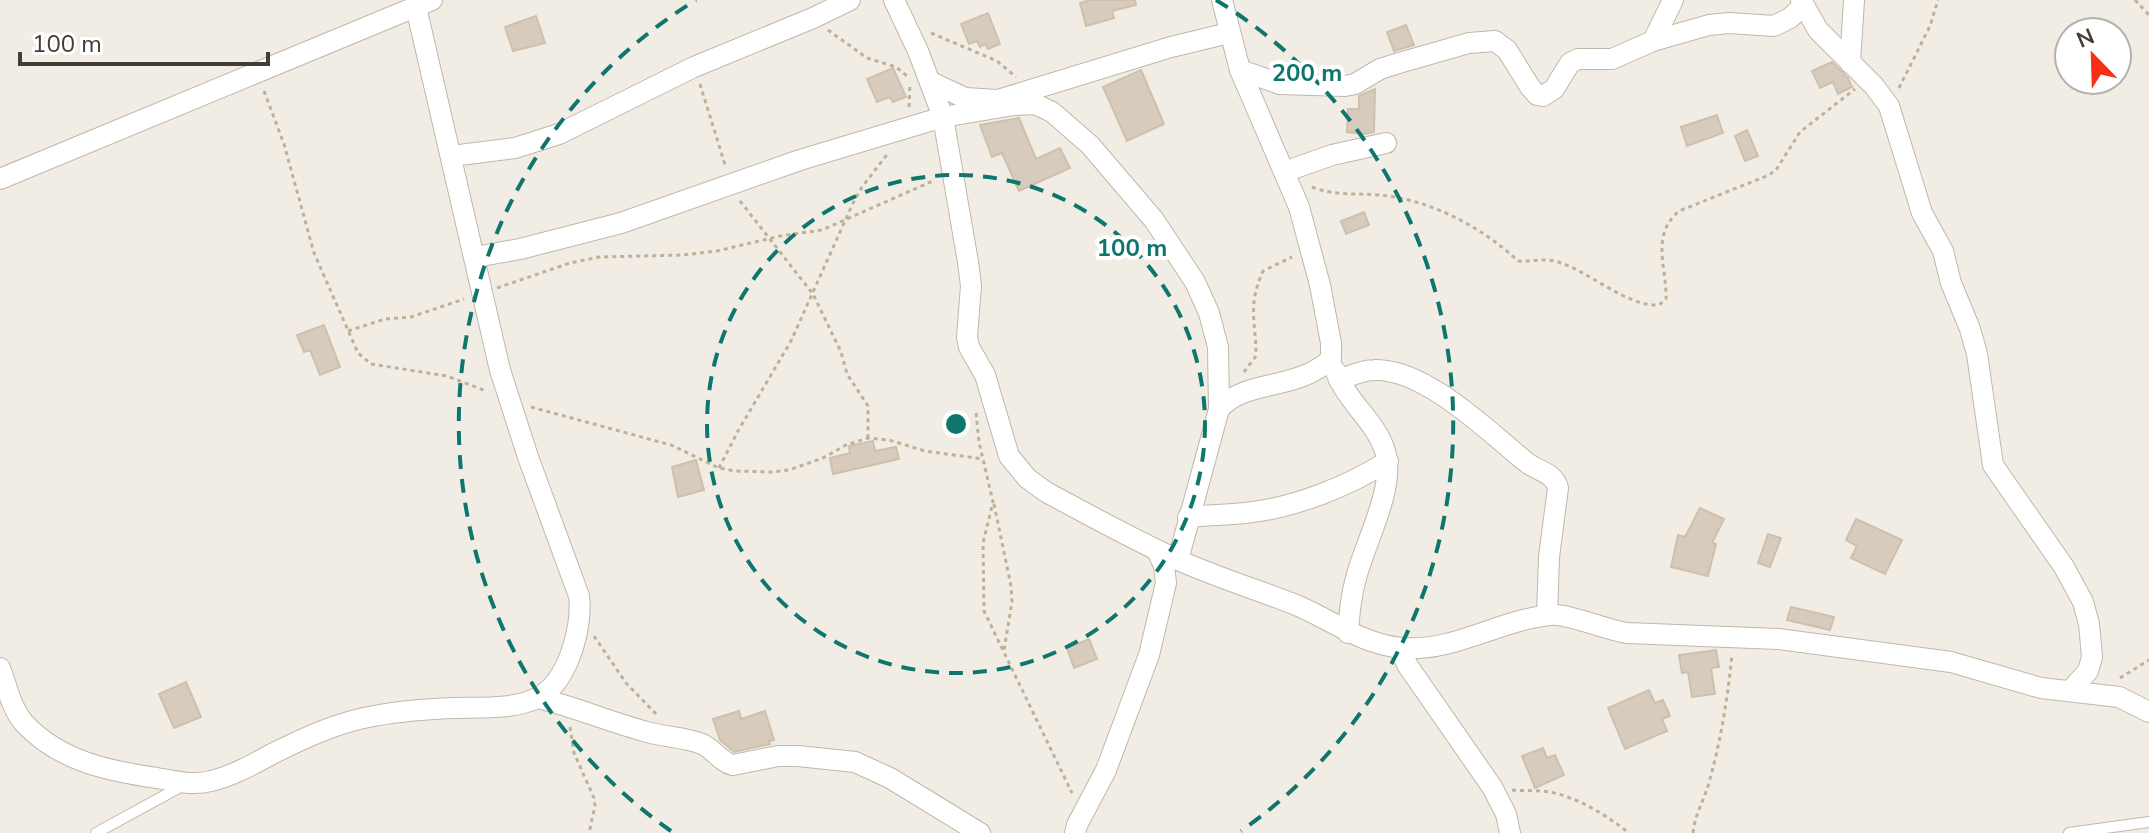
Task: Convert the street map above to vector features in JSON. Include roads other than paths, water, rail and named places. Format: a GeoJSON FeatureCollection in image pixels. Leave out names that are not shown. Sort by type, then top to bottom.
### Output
{"type":"FeatureCollection","features":[{"type":"Feature","properties":{"kind":"street"},"geometry":{"type":"LineString","coordinates":[[452,156],[515,148],[559,134],[694,67],[850,0]]}},
{"type":"Feature","properties":{"kind":"street"},"geometry":{"type":"LineString","coordinates":[[894,0],[931,82],[943,117],[971,286],[969,347],[985,375],[1009,456],[1027,478],[1046,492],[1178,560],[1296,605],[1348,633],[1399,648],[1423,649],[1447,645],[1547,615],[1568,616],[1604,629],[1627,633],[1778,639],[1951,662],[2041,688],[2119,697],[2149,712]]}},
{"type":"Feature","properties":{"kind":"street"},"geometry":{"type":"LineString","coordinates":[[1222,0],[1240,70],[1299,207],[1331,343],[1331,359],[1347,396],[1377,434],[1388,461],[1385,490],[1355,580],[1348,633]]}},
{"type":"Feature","properties":{"kind":"street"},"geometry":{"type":"LineString","coordinates":[[1653,41],[1673,0]]}},
{"type":"Feature","properties":{"kind":"street"},"geometry":{"type":"LineString","coordinates":[[1850,63],[1854,0]]}},
{"type":"Feature","properties":{"kind":"street"},"geometry":{"type":"LineString","coordinates":[[0,179],[424,3],[452,156],[509,401],[573,575],[581,612],[578,634],[564,668],[538,698]]}},
{"type":"Feature","properties":{"kind":"street"},"geometry":{"type":"LineString","coordinates":[[1240,70],[1280,84],[1345,86],[1399,63],[1469,43],[1495,41],[1507,50],[1530,87],[1537,95],[1543,96],[1554,89],[1570,63],[1578,59],[1612,59],[1653,41],[1709,25],[1774,26],[1790,18],[1802,3],[1818,30],[1889,106],[1916,195],[1943,251],[1951,283],[1970,329],[1977,354],[1993,465],[2056,554],[2083,602],[2092,657],[2088,671],[2070,691]]}},
{"type":"Feature","properties":{"kind":"street"},"geometry":{"type":"LineString","coordinates":[[931,82],[965,98],[998,100],[1132,58],[1229,33]]}},
{"type":"Feature","properties":{"kind":"street"},"geometry":{"type":"LineString","coordinates":[[475,257],[535,246],[607,227],[800,160],[943,117],[1035,104],[1052,112],[1090,145],[1154,220],[1195,282],[1209,313],[1218,347],[1224,404],[1188,517],[1178,560]]}},
{"type":"Feature","properties":{"kind":"street"},"geometry":{"type":"LineString","coordinates":[[1286,171],[1332,155],[1386,143]]}},
{"type":"Feature","properties":{"kind":"street"},"geometry":{"type":"LineString","coordinates":[[1224,404],[1253,390],[1303,378],[1331,359]]}},
{"type":"Feature","properties":{"kind":"street"},"geometry":{"type":"LineString","coordinates":[[1339,380],[1374,369],[1390,371],[1419,383],[1480,422],[1525,461],[1557,482],[1547,615]]}},
{"type":"Feature","properties":{"kind":"street"},"geometry":{"type":"LineString","coordinates":[[1188,517],[1246,513],[1279,506],[1352,481],[1388,461]]}},
{"type":"Feature","properties":{"kind":"street"},"geometry":{"type":"LineString","coordinates":[[1079,824],[1106,770],[1149,655],[1166,583],[1157,550]]}},
{"type":"Feature","properties":{"kind":"street"},"geometry":{"type":"LineString","coordinates":[[1399,648],[1408,666],[1492,787],[1506,814],[1510,833]]}},
{"type":"Feature","properties":{"kind":"street"},"geometry":{"type":"LineString","coordinates":[[0,668],[10,699],[23,722],[75,759],[106,770],[187,783],[208,782],[350,721],[424,709],[514,704],[538,698],[574,707],[623,726],[701,744],[733,765],[778,756],[855,762],[890,778],[980,833]]}},
{"type":"Feature","properties":{"kind":"lane"},"geometry":{"type":"LineString","coordinates":[[96,833],[187,783]]}},
{"type":"Feature","properties":{"kind":"lane"},"geometry":{"type":"LineString","coordinates":[[2069,833],[2149,822]]}}]}
